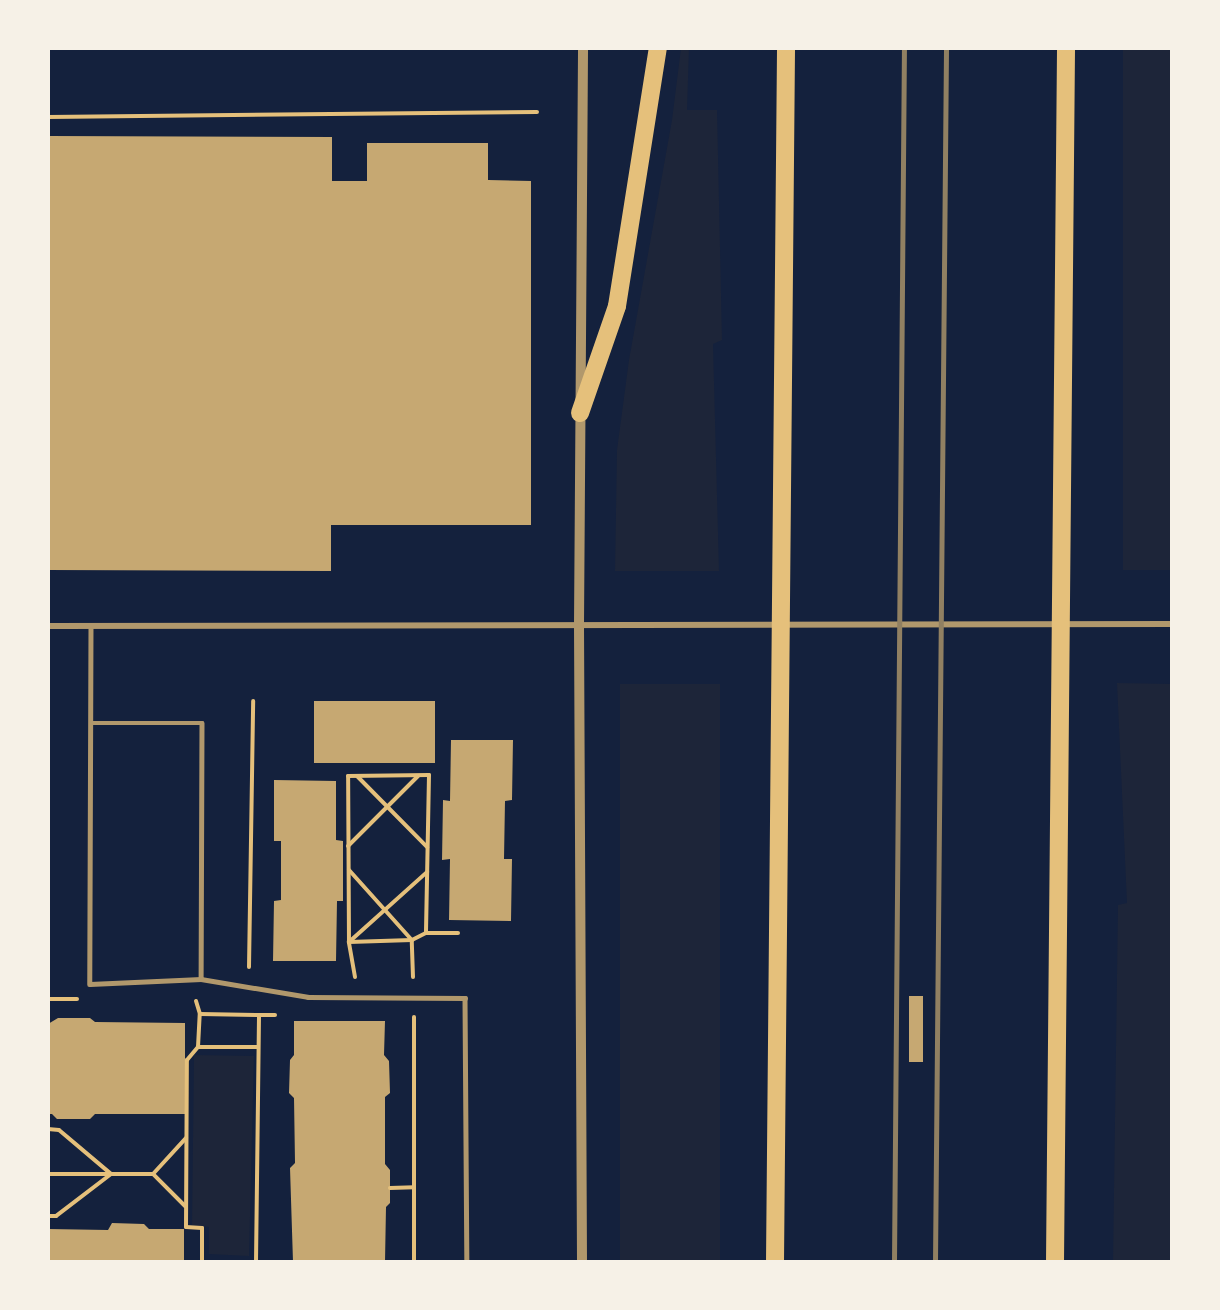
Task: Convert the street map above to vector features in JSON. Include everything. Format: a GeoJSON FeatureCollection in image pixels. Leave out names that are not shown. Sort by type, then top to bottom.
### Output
{"type":"FeatureCollection","features":[{"type":"Feature","properties":{"kind":"highway"},"geometry":{"type":"LineString","coordinates":[[580,413],[617,306],[658,48]]}},
{"type":"Feature","properties":{"kind":"highway"},"geometry":{"type":"LineString","coordinates":[[775,1262],[786,48]]}},
{"type":"Feature","properties":{"kind":"highway"},"geometry":{"type":"LineString","coordinates":[[1055,1262],[1066,48]]}},
{"type":"Feature","properties":{"kind":"street"},"geometry":{"type":"LineString","coordinates":[[582,1262],[579,625],[583,48]]}},
{"type":"Feature","properties":{"kind":"street"},"geometry":{"type":"LineString","coordinates":[[48,626],[1172,624]]}},
{"type":"Feature","properties":{"kind":"lane"},"geometry":{"type":"LineString","coordinates":[[91,626],[90,984],[201,979],[308,997],[465,998],[466,1262]]}},
{"type":"Feature","properties":{"kind":"lane"},"geometry":{"type":"LineString","coordinates":[[91,723],[202,723],[201,979]]}},
{"type":"Feature","properties":{"kind":"path"},"geometry":{"type":"LineString","coordinates":[[48,117],[537,112]]}},
{"type":"Feature","properties":{"kind":"path"},"geometry":{"type":"LineString","coordinates":[[253,701],[249,999],[259,1015],[256,1262]]}},
{"type":"Feature","properties":{"kind":"path"},"geometry":{"type":"LineString","coordinates":[[348,846],[419,775]]}},
{"type":"Feature","properties":{"kind":"path"},"geometry":{"type":"LineString","coordinates":[[358,998],[349,942],[348,776],[429,775],[426,933]]}},
{"type":"Feature","properties":{"kind":"path"},"geometry":{"type":"LineString","coordinates":[[357,776],[427,848]]}},
{"type":"Feature","properties":{"kind":"path"},"geometry":{"type":"LineString","coordinates":[[349,870],[412,940],[414,1262]]}},
{"type":"Feature","properties":{"kind":"path"},"geometry":{"type":"LineString","coordinates":[[349,942],[427,872]]}},
{"type":"Feature","properties":{"kind":"path"},"geometry":{"type":"LineString","coordinates":[[349,942],[412,940],[426,933],[458,933]]}},
{"type":"Feature","properties":{"kind":"path"},"geometry":{"type":"LineString","coordinates":[[202,1262],[202,1228],[186,1227],[185,1207],[187,1060],[198,1047],[200,1014],[281,1015]]}},
{"type":"Feature","properties":{"kind":"path"},"geometry":{"type":"LineString","coordinates":[[403,1017],[414,1017]]}},
{"type":"Feature","properties":{"kind":"path"},"geometry":{"type":"LineString","coordinates":[[198,1047],[258,1047]]}},
{"type":"Feature","properties":{"kind":"path"},"geometry":{"type":"LineString","coordinates":[[48,1129],[59,1130],[111,1174]]}},
{"type":"Feature","properties":{"kind":"path"},"geometry":{"type":"LineString","coordinates":[[153,1174],[186,1137]]}},
{"type":"Feature","properties":{"kind":"path"},"geometry":{"type":"LineString","coordinates":[[48,1174],[153,1174],[185,1207]]}},
{"type":"Feature","properties":{"kind":"path"},"geometry":{"type":"LineString","coordinates":[[48,1216],[56,1216],[111,1174]]}},
{"type":"Feature","properties":{"kind":"path"},"geometry":{"type":"LineString","coordinates":[[390,1188],[414,1187]]}},
{"type":"Feature","properties":{"kind":"shaded area"},"geometry":{"type":"Polygon","coordinates":[[[681,48],[689,48],[687,110],[717,110],[722,340],[713,344],[719,571],[615,571],[617,450],[629,360],[672,120],[681,48]]]}},
{"type":"Feature","properties":{"kind":"shaded area"},"geometry":{"type":"Polygon","coordinates":[[[1123,48],[1172,48],[1172,570],[1123,570],[1123,48]]]}},
{"type":"Feature","properties":{"kind":"shaded area"},"geometry":{"type":"Polygon","coordinates":[[[1117,683],[1172,684],[1172,1262],[1113,1262],[1118,905],[1127,903],[1117,683]]]}},
{"type":"Feature","properties":{"kind":"shaded area"},"geometry":{"type":"Polygon","coordinates":[[[620,684],[720,684],[720,1262],[620,1262],[620,684]]]}},
{"type":"Feature","properties":{"kind":"shaded area"},"geometry":{"type":"Polygon","coordinates":[[[194,1055],[254,1056],[249,1256],[209,1254],[209,1227],[192,1225],[194,1055]]]}},
{"type":"Feature","properties":{"kind":"building"},"geometry":{"type":"Polygon","coordinates":[[[48,136],[332,137],[332,181],[367,181],[367,143],[488,143],[488,180],[531,181],[531,525],[331,525],[331,571],[48,570],[48,136]]]}},
{"type":"Feature","properties":{"kind":"building"},"geometry":{"type":"Polygon","coordinates":[[[314,701],[435,701],[435,763],[314,763],[314,701]]]}},
{"type":"Feature","properties":{"kind":"building"},"geometry":{"type":"Polygon","coordinates":[[[451,740],[513,740],[512,800],[505,801],[504,859],[512,859],[511,921],[449,920],[450,859],[442,860],[443,800],[450,801],[451,740]]]}},
{"type":"Feature","properties":{"kind":"building"},"geometry":{"type":"Polygon","coordinates":[[[274,780],[336,781],[336,840],[343,841],[343,901],[337,901],[336,961],[273,961],[274,901],[281,900],[281,841],[274,841],[274,780]]]}},
{"type":"Feature","properties":{"kind":"building"},"geometry":{"type":"Polygon","coordinates":[[[909,996],[923,996],[923,1062],[909,1062],[909,996]]]}},
{"type":"Feature","properties":{"kind":"building"},"geometry":{"type":"Polygon","coordinates":[[[58,1018],[90,1018],[95,1022],[185,1023],[185,1114],[95,1114],[90,1119],[57,1119],[52,1114],[48,1114],[48,1024],[58,1018]]]}},
{"type":"Feature","properties":{"kind":"building"},"geometry":{"type":"Polygon","coordinates":[[[294,1021],[385,1021],[384,1055],[389,1061],[390,1093],[385,1097],[385,1164],[390,1170],[390,1203],[386,1207],[385,1262],[293,1262],[290,1168],[295,1163],[294,1098],[289,1093],[290,1060],[294,1055],[294,1021]]]}},
{"type":"Feature","properties":{"kind":"building"},"geometry":{"type":"Polygon","coordinates":[[[112,1223],[144,1224],[149,1229],[184,1229],[184,1262],[48,1262],[48,1229],[108,1230],[112,1223]]]}},
{"type":"Feature","properties":{"kind":"railway"},"geometry":{"type":"LineString","coordinates":[[894,1262],[904,48]]}},
{"type":"Feature","properties":{"kind":"railway"},"geometry":{"type":"LineString","coordinates":[[935,1262],[946,48]]}}]}
